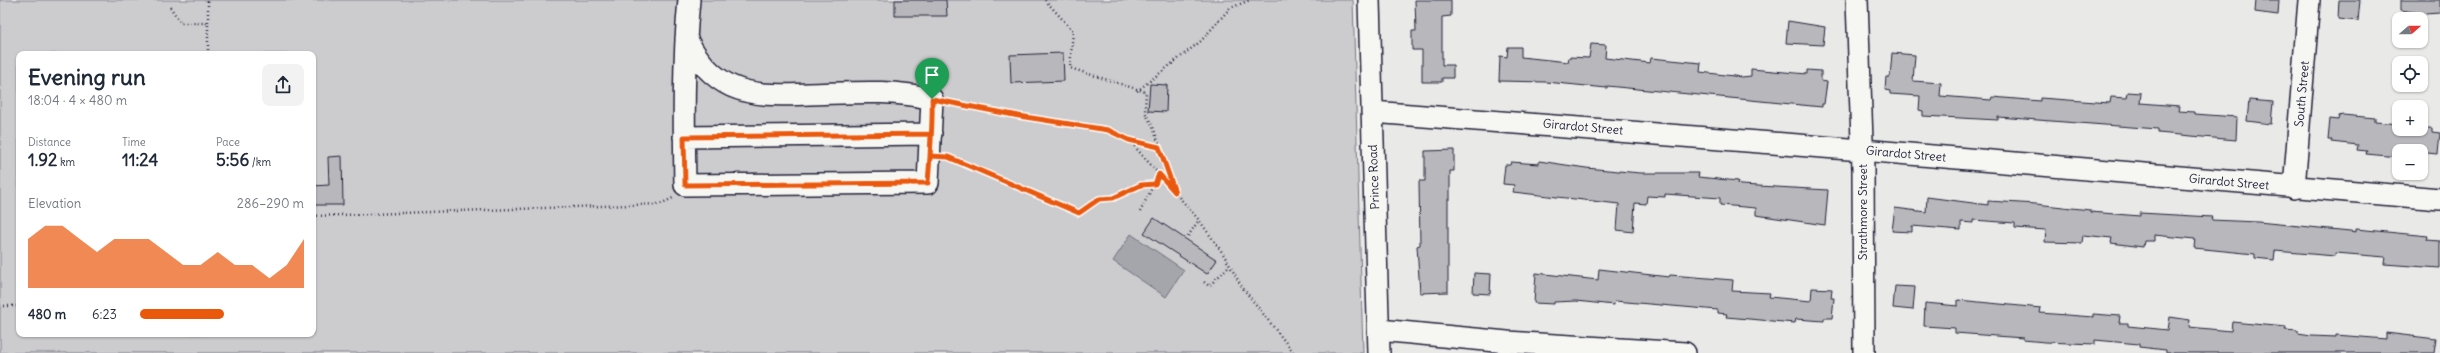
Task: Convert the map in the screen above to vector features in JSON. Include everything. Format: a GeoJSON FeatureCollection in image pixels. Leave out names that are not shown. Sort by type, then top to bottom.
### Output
{"type":"FeatureCollection","features":[{"type":"Feature","properties":{"kind":"street"},"geometry":{"type":"LineString","coordinates":[[686,38],[692,50],[707,70],[731,86],[743,90],[785,95],[892,92],[911,94],[932,99],[928,183],[685,185],[684,137],[686,38],[689,0]]}},
{"type":"Feature","properties":{"kind":"street","name":"Prince Road"},"geometry":{"type":"LineString","coordinates":[[1369,0],[1379,353]]}},
{"type":"Feature","properties":{"kind":"street","name":"Strathmore Street"},"geometry":{"type":"LineString","coordinates":[[1857,0],[1862,150],[1864,353]]}},
{"type":"Feature","properties":{"kind":"street","name":"South Street"},"geometry":{"type":"LineString","coordinates":[[2294,188],[2309,0]]}},
{"type":"Feature","properties":{"kind":"street","name":"Girardot Street"},"geometry":{"type":"LineString","coordinates":[[1372,112],[1862,150],[2294,188],[2440,199]]}},
{"type":"Feature","properties":{"kind":"street"},"geometry":{"type":"LineString","coordinates":[[684,137],[931,134]]}},
{"type":"Feature","properties":{"kind":"street"},"geometry":{"type":"LineString","coordinates":[[1379,330],[1507,342],[1685,353]]}},
{"type":"Feature","properties":{"kind":"path"},"geometry":{"type":"LineString","coordinates":[[208,0],[208,51]]}},
{"type":"Feature","properties":{"kind":"path"},"geometry":{"type":"LineString","coordinates":[[1045,0],[1073,30],[1070,68],[1137,91],[1146,92],[1145,112],[1153,127],[1175,192]]}},
{"type":"Feature","properties":{"kind":"path"},"geometry":{"type":"LineString","coordinates":[[1137,91],[1200,41],[1226,11],[1250,0]]}},
{"type":"Feature","properties":{"kind":"path"},"geometry":{"type":"LineString","coordinates":[[170,7],[181,23],[208,23]]}},
{"type":"Feature","properties":{"kind":"path"},"geometry":{"type":"LineString","coordinates":[[932,99],[1019,116],[1108,130],[1129,140],[1159,147]]}},
{"type":"Feature","properties":{"kind":"path"},"geometry":{"type":"LineString","coordinates":[[1129,140],[1199,220],[1265,319],[1294,353]]}},
{"type":"Feature","properties":{"kind":"path"},"geometry":{"type":"LineString","coordinates":[[930,156],[948,157],[1079,213],[1099,199],[1113,198],[1141,185],[1155,184]]}},
{"type":"Feature","properties":{"kind":"path"},"geometry":{"type":"LineString","coordinates":[[1140,212],[1159,174]]}},
{"type":"Feature","properties":{"kind":"path"},"geometry":{"type":"LineString","coordinates":[[316,216],[660,204],[678,196],[685,185]]}},
{"type":"Feature","properties":{"kind":"path"},"geometry":{"type":"LineString","coordinates":[[1188,236],[1199,220]]}},
{"type":"Feature","properties":{"kind":"path"},"geometry":{"type":"LineString","coordinates":[[1204,282],[1209,286],[1230,265]]}},
{"type":"Feature","properties":{"kind":"path"},"geometry":{"type":"LineString","coordinates":[[0,306],[16,306]]}},
{"type":"Feature","properties":{"kind":"shaded area"},"geometry":{"type":"Polygon","coordinates":[[[0,0],[1353,0],[1363,353],[0,353],[0,0]]]}},
{"type":"Feature","properties":{"kind":"shaded area"},"geometry":{"type":"Polygon","coordinates":[[[1131,234],[1184,270],[1166,297],[1113,261],[1131,234]]]}},
{"type":"Feature","properties":{"kind":"building"},"geometry":{"type":"Polygon","coordinates":[[[895,0],[946,0],[947,16],[895,16],[895,0]]]}},
{"type":"Feature","properties":{"kind":"building"},"geometry":{"type":"Polygon","coordinates":[[[1415,0],[1451,0],[1451,16],[1442,17],[1442,65],[1453,65],[1453,78],[1442,78],[1442,82],[1422,82],[1422,50],[1412,50],[1412,31],[1416,31],[1415,0]]]}},
{"type":"Feature","properties":{"kind":"building"},"geometry":{"type":"Polygon","coordinates":[[[2256,0],[2279,0],[2278,15],[2255,12],[2256,0]]]}},
{"type":"Feature","properties":{"kind":"building"},"geometry":{"type":"Polygon","coordinates":[[[2339,0],[2360,0],[2358,21],[2338,19],[2339,0]]]}},
{"type":"Feature","properties":{"kind":"building"},"geometry":{"type":"Polygon","coordinates":[[[2401,0],[2440,0],[2440,13],[2428,14],[2428,12],[2401,10],[2401,0]]]}},
{"type":"Feature","properties":{"kind":"building"},"geometry":{"type":"Polygon","coordinates":[[[1788,21],[1825,27],[1823,45],[1786,43],[1788,21]]]}},
{"type":"Feature","properties":{"kind":"building"},"geometry":{"type":"Polygon","coordinates":[[[1591,44],[1606,45],[1605,58],[1650,63],[1651,58],[1701,63],[1700,72],[1742,77],[1751,76],[1751,69],[1807,74],[1807,70],[1821,71],[1821,81],[1827,82],[1824,104],[1822,104],[1822,107],[1607,86],[1607,88],[1546,82],[1499,81],[1500,56],[1507,57],[1508,47],[1521,47],[1521,57],[1568,62],[1569,57],[1589,58],[1591,44]]]}},
{"type":"Feature","properties":{"kind":"building"},"geometry":{"type":"Polygon","coordinates":[[[1063,53],[1064,81],[1011,83],[1010,55],[1063,53]]]}},
{"type":"Feature","properties":{"kind":"building"},"geometry":{"type":"Polygon","coordinates":[[[1892,53],[1915,55],[1913,81],[1941,83],[1940,96],[1991,100],[1992,97],[2040,101],[2040,98],[2110,103],[2111,97],[2127,98],[2128,92],[2141,93],[2140,103],[2180,106],[2179,111],[2194,112],[2194,114],[2237,117],[2236,140],[2158,133],[2158,129],[1998,117],[1998,120],[1923,116],[1923,111],[1919,110],[1920,96],[1890,94],[1890,91],[1885,90],[1886,77],[1890,77],[1892,53]]]}},
{"type":"Feature","properties":{"kind":"building"},"geometry":{"type":"Polygon","coordinates":[[[1150,84],[1167,85],[1166,112],[1148,111],[1150,84]]]}},
{"type":"Feature","properties":{"kind":"building"},"geometry":{"type":"Polygon","coordinates":[[[2249,100],[2273,102],[2271,124],[2247,121],[2249,100]]]}},
{"type":"Feature","properties":{"kind":"building"},"geometry":{"type":"Polygon","coordinates":[[[2343,115],[2375,118],[2375,122],[2392,123],[2392,136],[2428,136],[2428,128],[2432,128],[2432,132],[2440,133],[2438,154],[2428,153],[2428,144],[2392,144],[2392,156],[2366,154],[2367,151],[2357,150],[2358,145],[2331,142],[2332,140],[2328,140],[2330,119],[2338,120],[2339,116],[2343,115]]]}},
{"type":"Feature","properties":{"kind":"building"},"geometry":{"type":"Polygon","coordinates":[[[1454,150],[1454,171],[1450,171],[1450,199],[1448,199],[1448,292],[1420,293],[1417,246],[1420,245],[1419,181],[1425,181],[1425,151],[1454,150]]]}},
{"type":"Feature","properties":{"kind":"building"},"geometry":{"type":"Polygon","coordinates":[[[342,156],[343,205],[316,205],[316,186],[329,185],[328,157],[342,156]]]}},
{"type":"Feature","properties":{"kind":"building"},"geometry":{"type":"Polygon","coordinates":[[[1539,161],[1586,168],[1640,173],[1699,173],[1698,177],[1738,181],[1737,184],[1741,185],[1828,190],[1825,225],[1756,215],[1756,208],[1720,205],[1720,198],[1665,194],[1665,197],[1647,196],[1646,204],[1635,203],[1633,232],[1617,230],[1619,204],[1513,192],[1514,185],[1503,184],[1505,165],[1510,165],[1511,162],[1539,164],[1539,161]]]}},
{"type":"Feature","properties":{"kind":"building"},"geometry":{"type":"Polygon","coordinates":[[[1927,197],[1988,205],[1988,201],[2036,204],[2090,210],[2090,212],[2140,216],[2140,213],[2212,217],[2211,220],[2258,222],[2356,232],[2356,229],[2428,236],[2427,240],[2440,241],[2440,268],[2384,264],[2385,257],[2336,253],[2335,256],[2275,251],[2274,260],[2255,258],[2255,254],[2194,248],[2195,239],[2154,235],[2154,241],[2144,241],[2143,247],[2111,243],[2112,238],[2083,235],[2082,243],[2045,242],[2046,230],[2015,228],[2015,223],[1973,220],[1973,223],[1961,222],[1961,230],[1912,226],[1912,232],[1892,231],[1895,208],[1926,212],[1927,197]]]}},
{"type":"Feature","properties":{"kind":"building"},"geometry":{"type":"Polygon","coordinates":[[[1154,218],[1217,260],[1207,274],[1144,233],[1154,218]]]}},
{"type":"Feature","properties":{"kind":"building"},"geometry":{"type":"Polygon","coordinates":[[[1599,269],[1669,277],[1670,275],[1733,280],[1732,291],[1770,293],[1769,297],[1811,301],[1812,288],[1832,289],[1831,298],[1834,298],[1832,318],[1824,318],[1824,321],[1796,319],[1795,323],[1726,317],[1727,314],[1718,313],[1718,310],[1615,301],[1614,305],[1576,301],[1554,302],[1554,304],[1534,303],[1536,273],[1598,280],[1599,269]]]}},
{"type":"Feature","properties":{"kind":"building"},"geometry":{"type":"Polygon","coordinates":[[[1474,273],[1491,274],[1490,294],[1473,293],[1474,273]]]}},
{"type":"Feature","properties":{"kind":"building"},"geometry":{"type":"Polygon","coordinates":[[[1895,286],[1915,287],[1913,310],[1893,308],[1895,286]]]}},
{"type":"Feature","properties":{"kind":"building"},"geometry":{"type":"Polygon","coordinates":[[[1958,300],[2041,308],[2040,313],[2093,317],[2093,314],[2120,316],[2119,323],[2128,323],[2128,326],[2168,330],[2170,317],[2190,320],[2189,327],[2231,331],[2232,322],[2286,327],[2285,330],[2298,331],[2298,334],[2311,336],[2336,337],[2336,335],[2386,339],[2386,333],[2436,339],[2434,353],[2166,353],[2166,350],[2139,347],[2139,344],[2095,340],[2095,344],[2045,342],[2023,340],[2023,338],[1955,333],[1955,328],[1924,326],[1925,303],[1958,306],[1958,300]]]}},
{"type":"Feature","properties":{"kind":"route"},"geometry":{"type":"LineString","coordinates":[[932,99],[933,111],[930,156],[928,183],[711,186],[685,185],[684,137],[931,134],[930,156],[948,157],[1063,204],[1079,213],[1099,199],[1113,198],[1141,185],[1155,184],[1159,174],[1175,192],[1159,147],[1129,140],[1115,132],[1108,130],[1019,116],[954,102],[932,99]]}}]}
